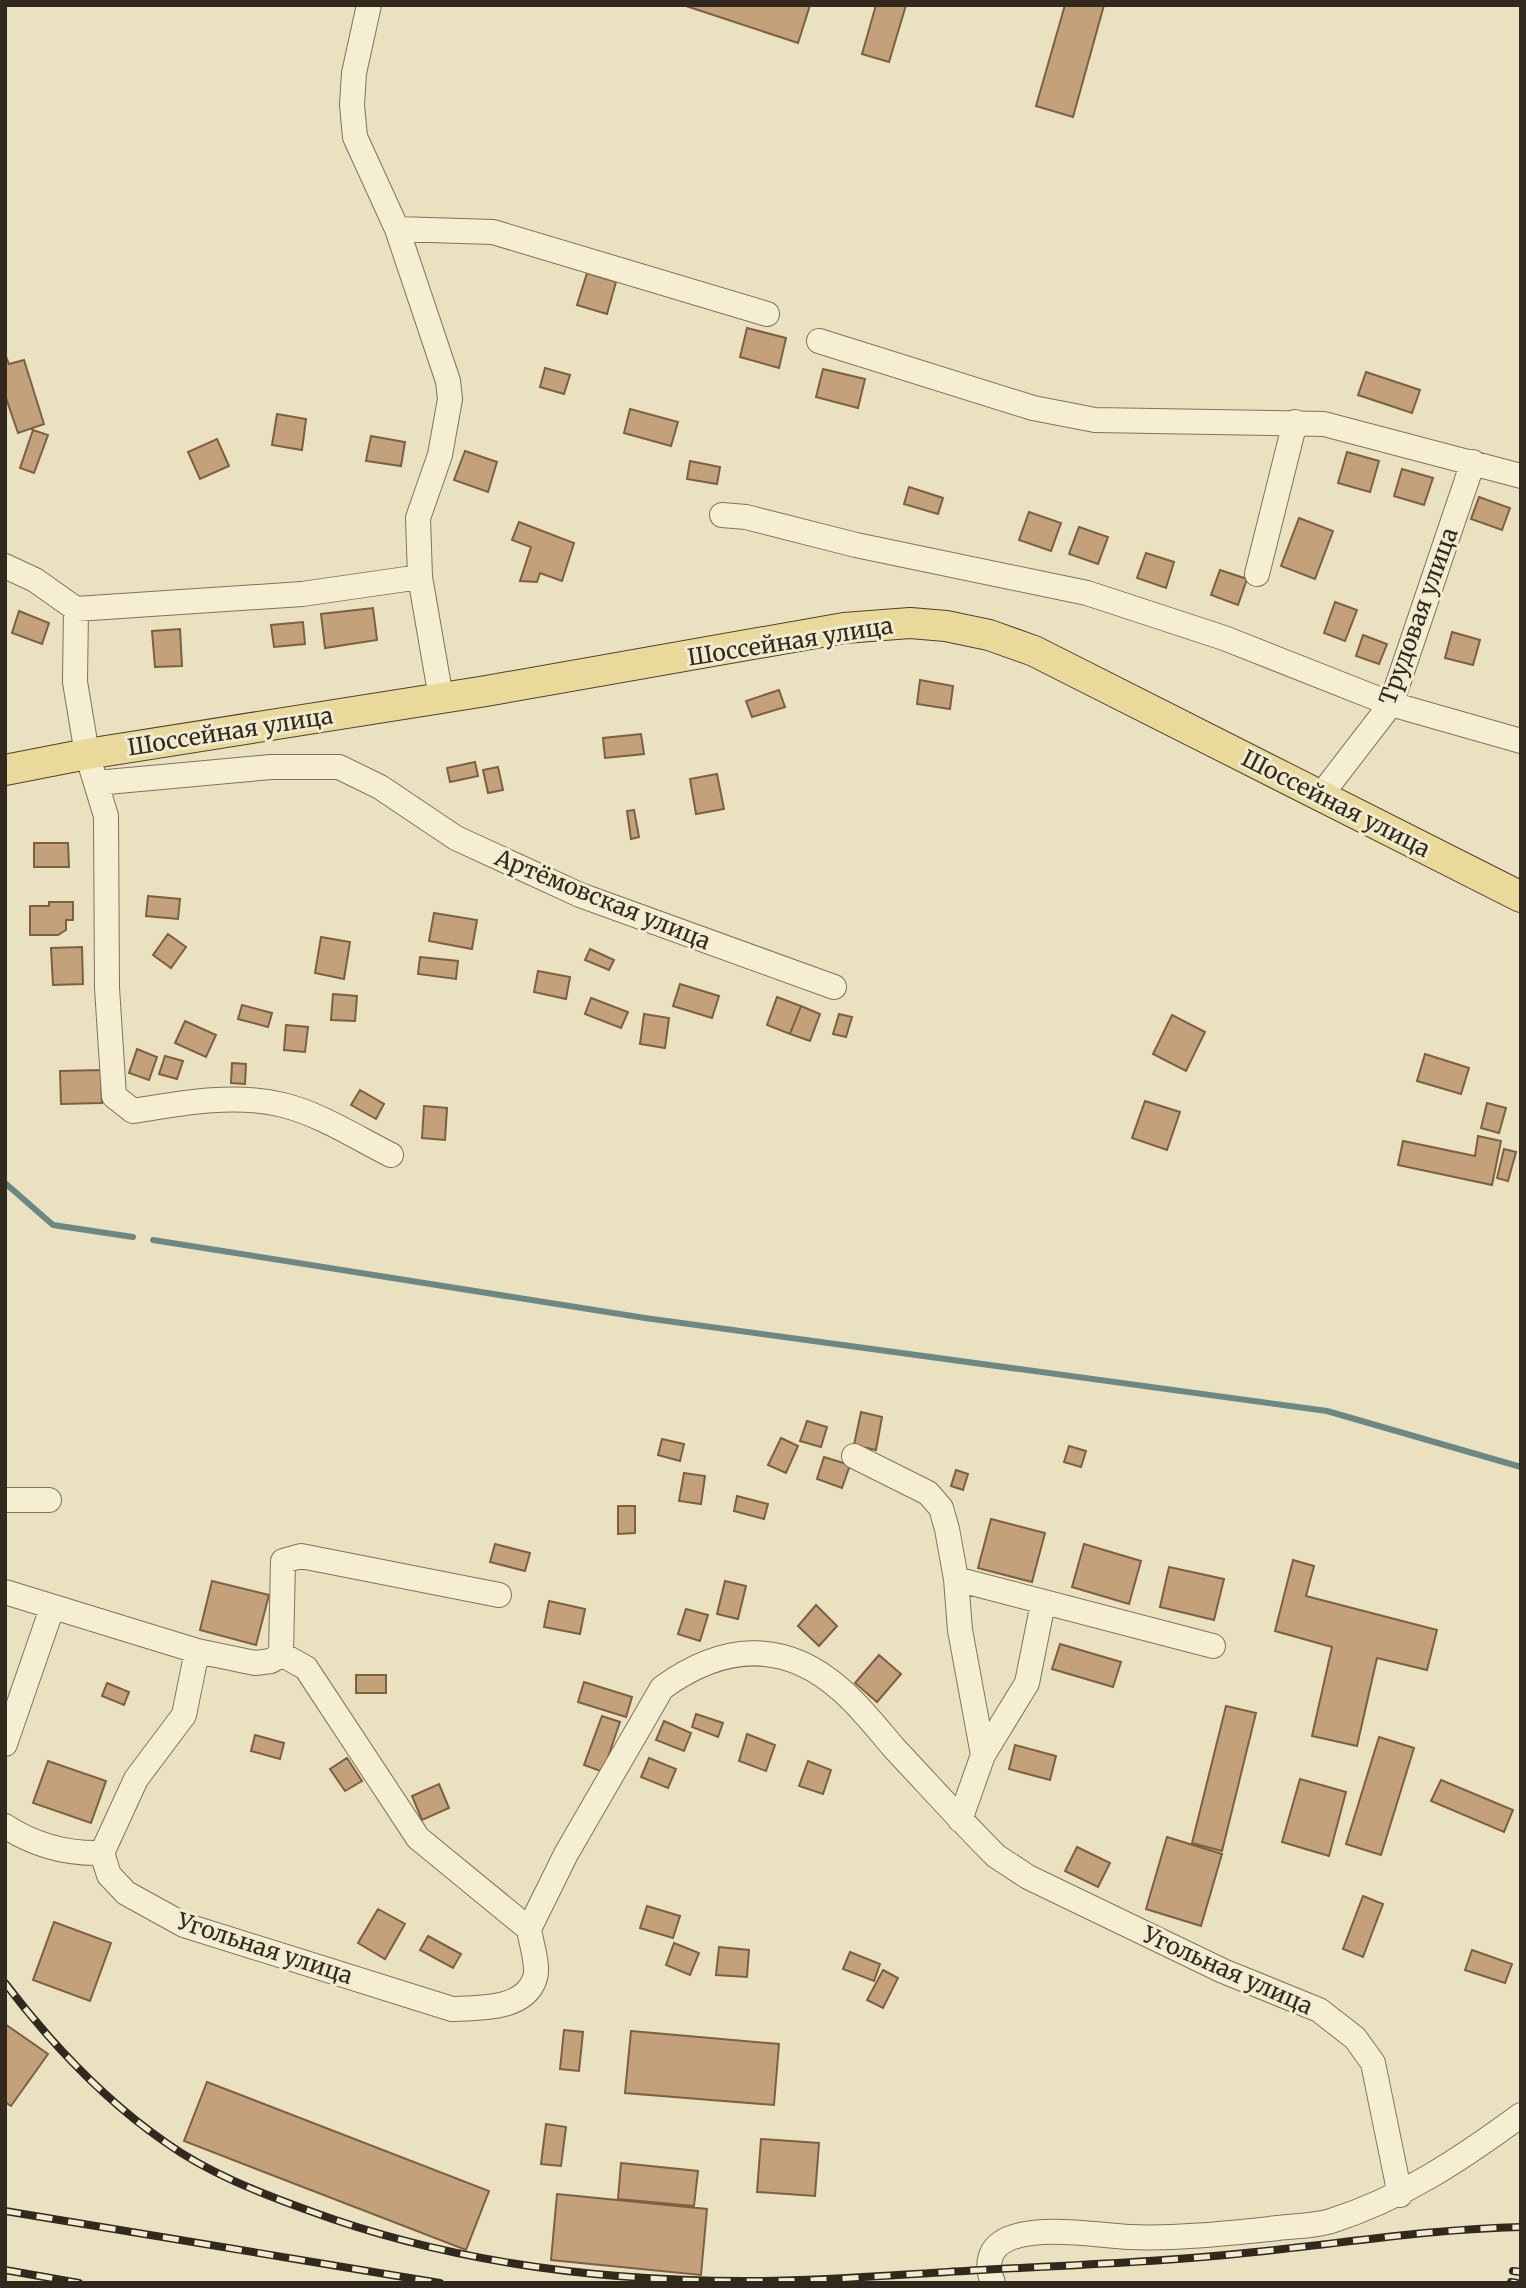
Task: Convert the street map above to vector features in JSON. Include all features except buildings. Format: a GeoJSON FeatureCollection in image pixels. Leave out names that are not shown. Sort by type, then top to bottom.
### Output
{"type":"FeatureCollection","features":[{"type":"Feature","properties":{"kind":"main road","name":"Шоссейная улица"},"geometry":{"type":"LineString","coordinates":[[5,770],[844,628],[910,623],[946,626],[989,635],[1034,651],[1521,897]]}},
{"type":"Feature","properties":{"kind":"main road"},"geometry":{"type":"LineString","coordinates":[[5,758],[43,762]]}},
{"type":"Feature","properties":{"kind":"street"},"geometry":{"type":"LineString","coordinates":[[369,5],[354,74],[352,121],[355,137],[397,229],[448,381],[450,399],[440,455],[418,518],[421,577],[441,698]]}},
{"type":"Feature","properties":{"kind":"street"},"geometry":{"type":"LineString","coordinates":[[397,229],[493,232],[767,314]]}},
{"type":"Feature","properties":{"kind":"street"},"geometry":{"type":"LineString","coordinates":[[819,341],[1033,408],[1095,420],[1324,424],[1521,476]]}},
{"type":"Feature","properties":{"kind":"street"},"geometry":{"type":"LineString","coordinates":[[1256,574],[1295,422]]}},
{"type":"Feature","properties":{"kind":"street","name":"Трудовая улица"},"geometry":{"type":"LineString","coordinates":[[1321,795],[1391,704],[1473,462]]}},
{"type":"Feature","properties":{"kind":"street"},"geometry":{"type":"LineString","coordinates":[[722,515],[1087,593],[1224,638],[1391,704],[1521,741]]}},
{"type":"Feature","properties":{"kind":"street"},"geometry":{"type":"LineString","coordinates":[[5,566],[35,580],[76,609],[302,594],[421,577]]}},
{"type":"Feature","properties":{"kind":"street"},"geometry":{"type":"LineString","coordinates":[[76,609],[75,682],[87,754],[106,816],[107,988],[114,1096],[133,1111],[186,1102],[236,1100],[283,1105],[391,1155]]}},
{"type":"Feature","properties":{"kind":"street","name":"Артёмовская улица"},"geometry":{"type":"LineString","coordinates":[[96,783],[271,767],[339,767],[380,787],[456,838],[580,895],[834,987]]}},
{"type":"Feature","properties":{"kind":"street"},"geometry":{"type":"LineString","coordinates":[[854,1457],[914,1483],[928,1493],[941,1508],[956,1579],[960,1630],[983,1755]]}},
{"type":"Feature","properties":{"kind":"street"},"geometry":{"type":"LineString","coordinates":[[5,1500],[49,1500]]}},
{"type":"Feature","properties":{"kind":"street"},"geometry":{"type":"LineString","coordinates":[[281,1654],[283,1561],[300,1556],[499,1595]]}},
{"type":"Feature","properties":{"kind":"street"},"geometry":{"type":"LineString","coordinates":[[956,1579],[1213,1646]]}},
{"type":"Feature","properties":{"kind":"street"},"geometry":{"type":"LineString","coordinates":[[5,1592],[197,1651],[255,1662],[271,1661],[281,1654]]}},
{"type":"Feature","properties":{"kind":"street"},"geometry":{"type":"LineString","coordinates":[[961,1820],[983,1755],[1027,1683],[1042,1603]]}},
{"type":"Feature","properties":{"kind":"street"},"geometry":{"type":"LineString","coordinates":[[5,1744],[52,1608]]}},
{"type":"Feature","properties":{"kind":"street"},"geometry":{"type":"LineString","coordinates":[[5,1826],[42,1844],[75,1853],[102,1853],[136,1779],[184,1715],[192,1689],[197,1651]]}},
{"type":"Feature","properties":{"kind":"street","name":"Угольная улица"},"geometry":{"type":"LineString","coordinates":[[102,1853],[109,1874],[126,1893],[184,1925],[452,2009],[483,2008],[517,2000],[528,1990],[536,1977],[529,1929],[566,1854],[662,1688],[688,1669],[743,1651],[769,1653],[796,1660],[840,1688],[996,1856],[1028,1877],[1223,1971],[1319,2010],[1355,2038],[1373,2063],[1400,2195]]}},
{"type":"Feature","properties":{"kind":"street"},"geometry":{"type":"LineString","coordinates":[[281,1654],[306,1668],[418,1838],[529,1929]]}},
{"type":"Feature","properties":{"kind":"street"},"geometry":{"type":"LineString","coordinates":[[993,2283],[988,2270],[991,2252],[1007,2239],[1016,2237],[1088,2231],[1129,2237],[1188,2235],[1329,2222],[1400,2195],[1450,2167],[1521,2115]]}},
{"type":"Feature","properties":{"kind":"waterway"},"geometry":{"type":"LineString","coordinates":[[5,1183],[53,1225],[133,1237]]}},
{"type":"Feature","properties":{"kind":"waterway"},"geometry":{"type":"LineString","coordinates":[[153,1240],[645,1318],[1327,1411],[1521,1467]]}},
{"type":"Feature","properties":{"kind":"railway"},"geometry":{"type":"LineString","coordinates":[[5,1983],[40,2027],[99,2088],[142,2125],[199,2163],[272,2197],[363,2229],[418,2244],[529,2266],[642,2278],[811,2280],[1187,2258],[1421,2233],[1521,2227]]}},
{"type":"Feature","properties":{"kind":"railway"},"geometry":{"type":"LineString","coordinates":[[5,2211],[440,2283]]}},
{"type":"Feature","properties":{"kind":"railway"},"geometry":{"type":"LineString","coordinates":[[5,2270],[79,2283]]}},
{"type":"Feature","properties":{"kind":"railway"},"geometry":{"type":"LineString","coordinates":[[1513,2271],[1521,2272]]}},
{"type":"Feature","properties":{"kind":"railway"},"geometry":{"type":"LineString","coordinates":[[1511,2282],[1517,2283]]}}]}
